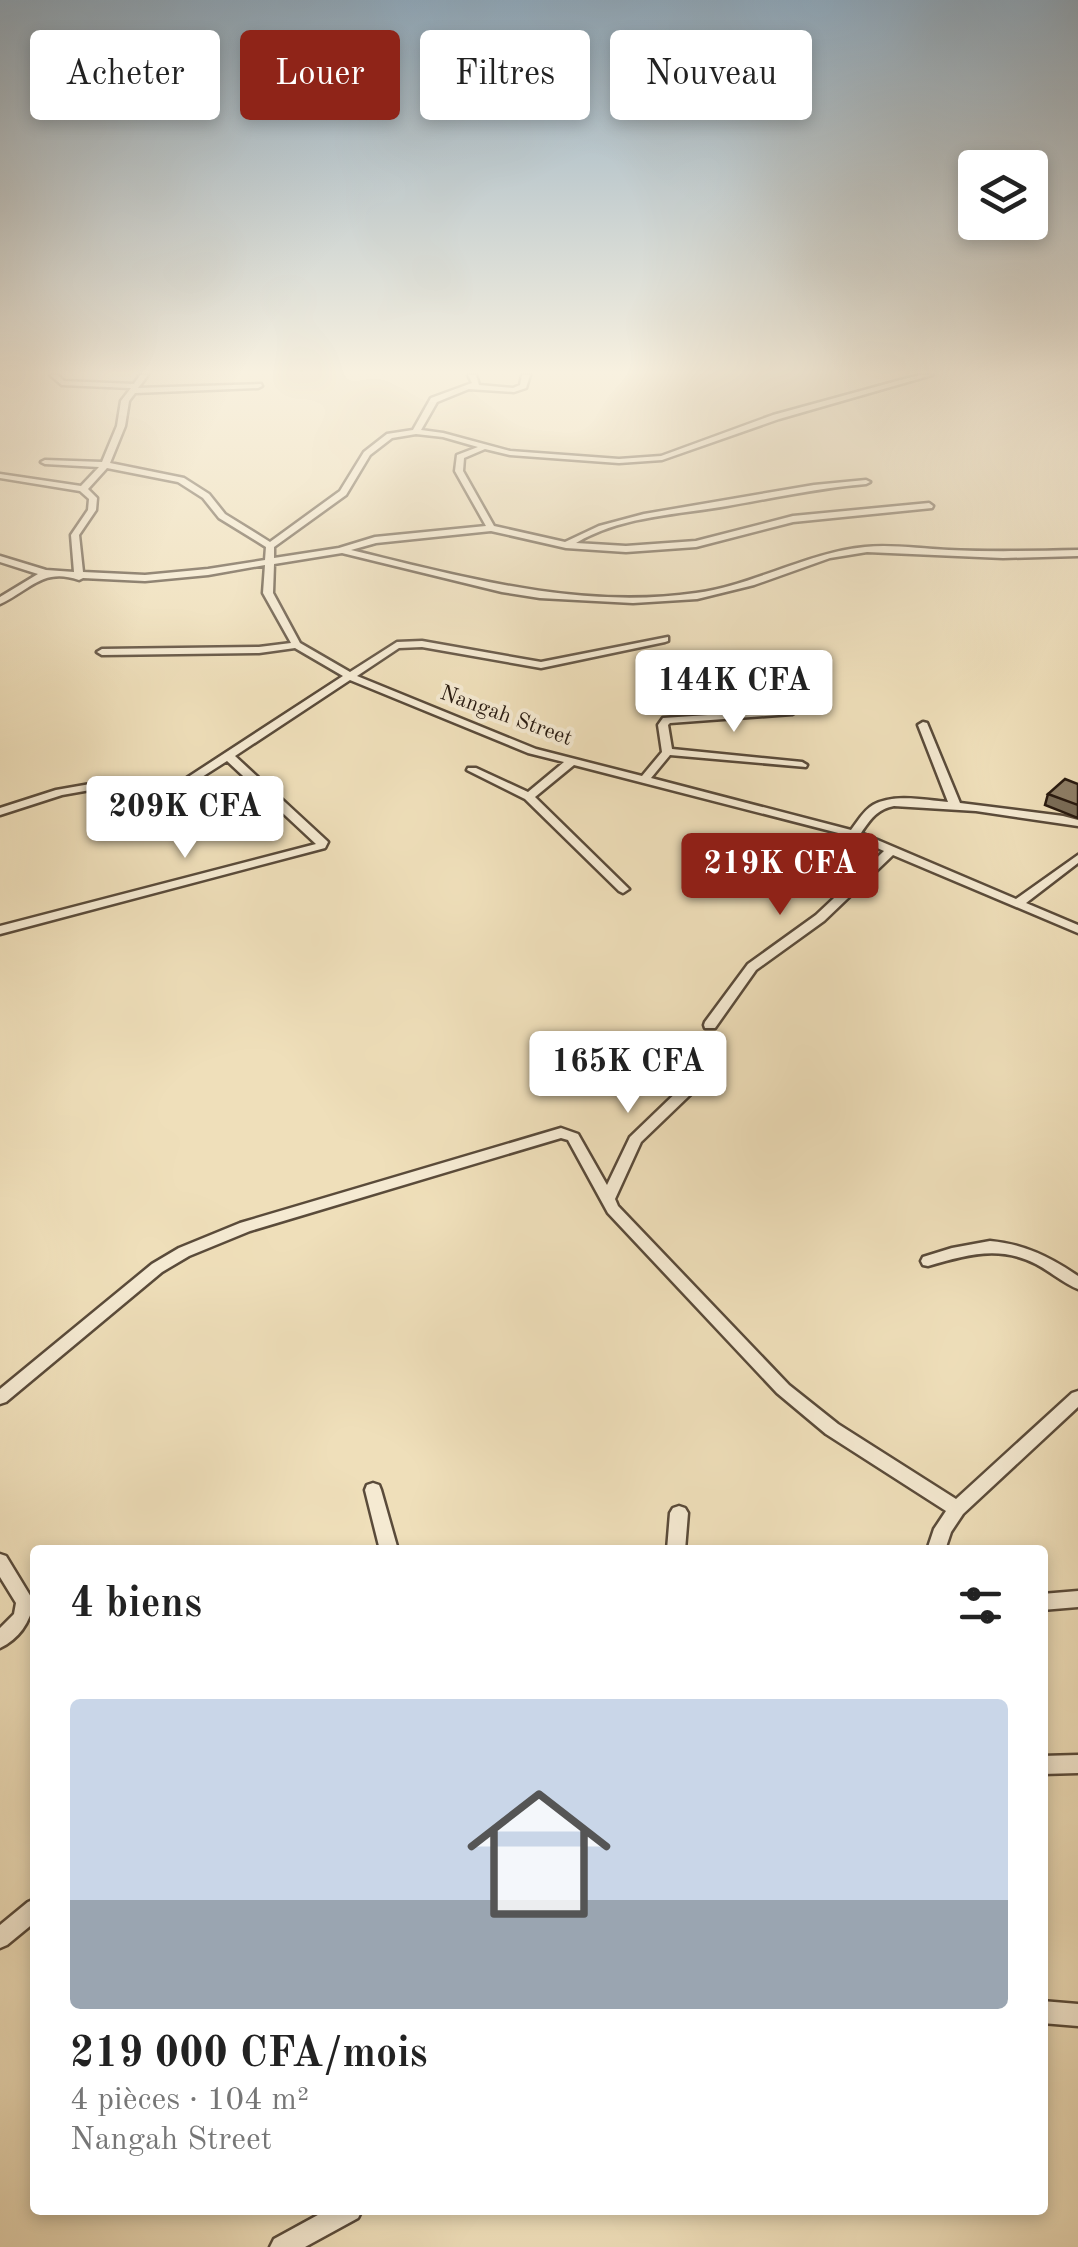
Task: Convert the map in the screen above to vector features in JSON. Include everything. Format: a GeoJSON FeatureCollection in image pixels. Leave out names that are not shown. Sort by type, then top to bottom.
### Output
{"type":"FeatureCollection","features":[{"type":"Feature","properties":{"kind":"street"},"geometry":{"type":"LineString","coordinates":[[25,480],[83,489],[93,498],[92,510],[74,535],[79,577]]}},
{"type":"Feature","properties":{"kind":"street"},"geometry":{"type":"LineString","coordinates":[[83,489],[91,480]]}},
{"type":"Feature","properties":{"kind":"street"},"geometry":{"type":"LineString","coordinates":[[180,480],[206,496],[222,516],[270,546],[344,493],[352,480]]}},
{"type":"Feature","properties":{"kind":"street"},"geometry":{"type":"LineString","coordinates":[[463,480],[490,528]]}},
{"type":"Feature","properties":{"kind":"street"},"geometry":{"type":"LineString","coordinates":[[566,546],[590,530],[664,514],[800,488],[866,482]]}},
{"type":"Feature","properties":{"kind":"street"},"geometry":{"type":"LineString","coordinates":[[0,559],[45,573],[79,577],[178,576],[342,550],[375,540],[490,528],[566,546],[626,549],[696,544],[793,519],[929,506]]}},
{"type":"Feature","properties":{"kind":"street","name":"Nangah Street"},"geometry":{"type":"LineString","coordinates":[[270,546],[268,593],[297,645],[352,678],[520,747],[854,834],[1078,930]]}},
{"type":"Feature","properties":{"kind":"street"},"geometry":{"type":"LineString","coordinates":[[342,550],[502,589],[634,600],[696,596],[763,580],[828,556],[866,549],[1003,555],[1078,553]]}},
{"type":"Feature","properties":{"kind":"street"},"geometry":{"type":"LineString","coordinates":[[0,600],[45,573]]}},
{"type":"Feature","properties":{"kind":"street"},"geometry":{"type":"LineString","coordinates":[[0,812],[60,792],[96,786],[158,802],[397,645],[409,643],[541,664],[666,639]]}},
{"type":"Feature","properties":{"kind":"street"},"geometry":{"type":"LineString","coordinates":[[102,652],[259,650],[297,645]]}},
{"type":"Feature","properties":{"kind":"street"},"geometry":{"type":"LineString","coordinates":[[644,780],[667,752],[663,724],[667,720],[792,711]]}},
{"type":"Feature","properties":{"kind":"street"},"geometry":{"type":"LineString","coordinates":[[923,725],[956,806]]}},
{"type":"Feature","properties":{"kind":"street"},"geometry":{"type":"LineString","coordinates":[[667,752],[802,766]]}},
{"type":"Feature","properties":{"kind":"street"},"geometry":{"type":"LineString","coordinates":[[0,930],[321,846],[322,842],[228,756]]}},
{"type":"Feature","properties":{"kind":"street"},"geometry":{"type":"LineString","coordinates":[[529,797],[572,762]]}},
{"type":"Feature","properties":{"kind":"street"},"geometry":{"type":"LineString","coordinates":[[472,770],[529,797],[624,889]]}},
{"type":"Feature","properties":{"kind":"street"},"geometry":{"type":"LineString","coordinates":[[854,834],[883,804],[956,806],[1078,822]]}},
{"type":"Feature","properties":{"kind":"street"},"geometry":{"type":"LineString","coordinates":[[710,1025],[752,967],[820,918],[893,849]]}},
{"type":"Feature","properties":{"kind":"street"},"geometry":{"type":"LineString","coordinates":[[1018,903],[1078,858]]}},
{"type":"Feature","properties":{"kind":"street"},"geometry":{"type":"LineString","coordinates":[[607,1200],[635,1140],[688,1089],[703,1059]]}},
{"type":"Feature","properties":{"kind":"street"},"geometry":{"type":"LineString","coordinates":[[0,1398],[157,1268],[184,1252],[293,1211],[561,1133],[572,1138],[607,1200],[783,1389],[832,1429],[957,1509]]}},
{"type":"Feature","properties":{"kind":"street"},"geometry":{"type":"LineString","coordinates":[[928,1261],[966,1247],[1014,1246],[1036,1255],[1078,1283]]}},
{"type":"Feature","properties":{"kind":"street"},"geometry":{"type":"LineString","coordinates":[[938,1545],[957,1509],[1078,1397]]}},
{"type":"Feature","properties":{"kind":"street"},"geometry":{"type":"LineString","coordinates":[[373,1490],[389,1545]]}},
{"type":"Feature","properties":{"kind":"street"},"geometry":{"type":"LineString","coordinates":[[676,1545],[678,1513]]}},
{"type":"Feature","properties":{"kind":"street"},"geometry":{"type":"LineString","coordinates":[[0,1561],[25,1602],[22,1618],[0,1640]]}},
{"type":"Feature","properties":{"kind":"street"},"geometry":{"type":"LineString","coordinates":[[1048,1602],[1078,1599]]}},
{"type":"Feature","properties":{"kind":"street"},"geometry":{"type":"LineString","coordinates":[[1048,1765],[1078,1764]]}},
{"type":"Feature","properties":{"kind":"street"},"geometry":{"type":"LineString","coordinates":[[0,1938],[30,1913]]}},
{"type":"Feature","properties":{"kind":"street"},"geometry":{"type":"LineString","coordinates":[[1048,2012],[1078,2015]]}},
{"type":"Feature","properties":{"kind":"street"},"geometry":{"type":"LineString","coordinates":[[282,2247],[341,2215]]}},
{"type":"Feature","properties":{"kind":"building"},"geometry":{"type":"Polygon","coordinates":[[[1065,779],[1078,784],[1078,805],[1048,794],[1065,779]]]}}]}
